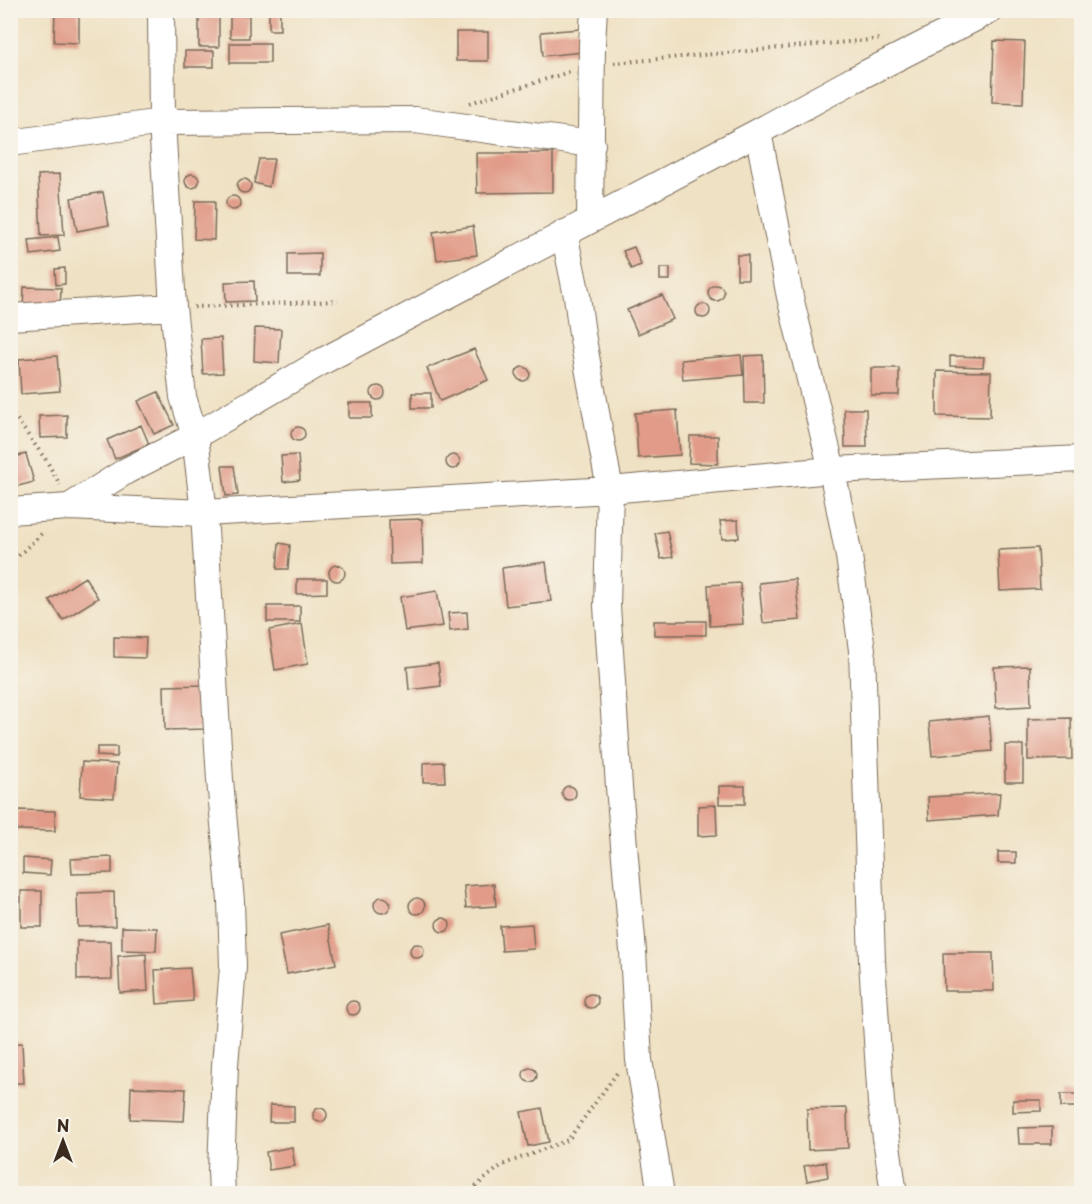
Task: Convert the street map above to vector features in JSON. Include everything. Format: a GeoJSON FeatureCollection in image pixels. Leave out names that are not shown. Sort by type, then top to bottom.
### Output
{"type":"FeatureCollection","features":[{"type":"Feature","properties":{"kind":"street"},"geometry":{"type":"LineString","coordinates":[[160,10],[162,122],[173,308],[183,397],[195,436],[204,513],[220,780],[231,901],[233,967],[225,1065],[222,1194]]}},
{"type":"Feature","properties":{"kind":"street"},"geometry":{"type":"LineString","coordinates":[[590,219],[594,10]]}},
{"type":"Feature","properties":{"kind":"street"},"geometry":{"type":"LineString","coordinates":[[69,507],[126,471],[195,436],[323,361],[853,80],[992,10]]}},
{"type":"Feature","properties":{"kind":"street"},"geometry":{"type":"LineString","coordinates":[[10,143],[162,122],[415,120],[591,144]]}},
{"type":"Feature","properties":{"kind":"street"},"geometry":{"type":"LineString","coordinates":[[758,132],[790,297],[832,470],[849,555],[862,650],[872,961],[881,1103],[894,1194]]}},
{"type":"Feature","properties":{"kind":"street"},"geometry":{"type":"LineString","coordinates":[[564,233],[610,490],[608,606],[619,787],[633,951],[639,1060],[661,1194]]}},
{"type":"Feature","properties":{"kind":"street"},"geometry":{"type":"LineString","coordinates":[[10,317],[173,308]]}},
{"type":"Feature","properties":{"kind":"street"},"geometry":{"type":"LineString","coordinates":[[10,510],[69,507],[204,513],[610,490],[832,470],[1082,459]]}},
{"type":"Feature","properties":{"kind":"path"},"geometry":{"type":"LineString","coordinates":[[470,103],[593,65],[888,38]]}},
{"type":"Feature","properties":{"kind":"path"},"geometry":{"type":"LineString","coordinates":[[173,308],[338,301]]}},
{"type":"Feature","properties":{"kind":"path"},"geometry":{"type":"LineString","coordinates":[[10,410],[46,460],[69,507],[10,564]]}},
{"type":"Feature","properties":{"kind":"path"},"geometry":{"type":"LineString","coordinates":[[466,1194],[502,1165],[568,1140],[615,1074],[639,1060]]}},
{"type":"Feature","properties":{"kind":"building"},"geometry":{"type":"Polygon","coordinates":[[[55,10],[79,10],[79,43],[54,42],[55,10]]]}},
{"type":"Feature","properties":{"kind":"building"},"geometry":{"type":"Polygon","coordinates":[[[199,10],[219,10],[219,47],[199,47],[199,10]]]}},
{"type":"Feature","properties":{"kind":"building"},"geometry":{"type":"Polygon","coordinates":[[[269,12],[280,12],[280,30],[269,30],[269,12]]]}},
{"type":"Feature","properties":{"kind":"building"},"geometry":{"type":"Polygon","coordinates":[[[230,15],[249,15],[249,38],[230,38],[230,15]]]}},
{"type":"Feature","properties":{"kind":"building"},"geometry":{"type":"Polygon","coordinates":[[[581,29],[583,52],[543,56],[541,32],[581,29]]]}},
{"type":"Feature","properties":{"kind":"building"},"geometry":{"type":"Polygon","coordinates":[[[456,32],[488,32],[488,61],[456,61],[456,32]]]}},
{"type":"Feature","properties":{"kind":"building"},"geometry":{"type":"Polygon","coordinates":[[[994,41],[1025,42],[1023,103],[992,102],[994,41]]]}},
{"type":"Feature","properties":{"kind":"building"},"geometry":{"type":"Polygon","coordinates":[[[230,43],[270,43],[270,63],[230,63],[230,43]]]}},
{"type":"Feature","properties":{"kind":"building"},"geometry":{"type":"Polygon","coordinates":[[[185,51],[214,51],[214,67],[185,67],[185,51]]]}},
{"type":"Feature","properties":{"kind":"building"},"geometry":{"type":"Polygon","coordinates":[[[476,153],[553,153],[553,192],[477,193],[476,153]]]}},
{"type":"Feature","properties":{"kind":"building"},"geometry":{"type":"Polygon","coordinates":[[[259,159],[274,159],[269,187],[254,183],[259,159]]]}},
{"type":"Feature","properties":{"kind":"building"},"geometry":{"type":"Polygon","coordinates":[[[60,174],[64,235],[41,236],[38,175],[60,174]]]}},
{"type":"Feature","properties":{"kind":"building"},"geometry":{"type":"Polygon","coordinates":[[[189,174],[195,174],[199,181],[195,188],[189,188],[185,184],[185,178],[189,174]]]}},
{"type":"Feature","properties":{"kind":"building"},"geometry":{"type":"Polygon","coordinates":[[[241,179],[247,179],[251,186],[247,193],[241,193],[237,189],[237,183],[241,179]]]}},
{"type":"Feature","properties":{"kind":"building"},"geometry":{"type":"Polygon","coordinates":[[[103,192],[109,225],[77,231],[71,198],[103,192]]]}},
{"type":"Feature","properties":{"kind":"building"},"geometry":{"type":"Polygon","coordinates":[[[230,196],[236,196],[240,203],[236,210],[230,210],[226,206],[226,200],[230,196]]]}},
{"type":"Feature","properties":{"kind":"building"},"geometry":{"type":"Polygon","coordinates":[[[195,201],[215,201],[214,240],[194,239],[195,201]]]}},
{"type":"Feature","properties":{"kind":"building"},"geometry":{"type":"Polygon","coordinates":[[[473,226],[477,255],[437,260],[433,232],[473,226]]]}},
{"type":"Feature","properties":{"kind":"building"},"geometry":{"type":"Polygon","coordinates":[[[58,237],[60,251],[31,255],[29,240],[58,237]]]}},
{"type":"Feature","properties":{"kind":"building"},"geometry":{"type":"Polygon","coordinates":[[[634,247],[641,265],[631,269],[623,251],[634,247]]]}},
{"type":"Feature","properties":{"kind":"building"},"geometry":{"type":"Polygon","coordinates":[[[320,253],[320,276],[288,276],[288,254],[320,253]]]}},
{"type":"Feature","properties":{"kind":"building"},"geometry":{"type":"Polygon","coordinates":[[[737,255],[748,255],[748,279],[737,279],[737,255]]]}},
{"type":"Feature","properties":{"kind":"building"},"geometry":{"type":"Polygon","coordinates":[[[65,268],[65,284],[56,285],[55,269],[65,268]]]}},
{"type":"Feature","properties":{"kind":"building"},"geometry":{"type":"Polygon","coordinates":[[[660,268],[670,268],[670,280],[660,280],[660,268]]]}},
{"type":"Feature","properties":{"kind":"building"},"geometry":{"type":"Polygon","coordinates":[[[254,281],[255,301],[226,302],[225,282],[254,281]]]}},
{"type":"Feature","properties":{"kind":"building"},"geometry":{"type":"Polygon","coordinates":[[[716,285],[724,293],[716,301],[708,293],[716,285]]]}},
{"type":"Feature","properties":{"kind":"building"},"geometry":{"type":"Polygon","coordinates":[[[24,287],[61,288],[60,309],[23,308],[24,287]]]}},
{"type":"Feature","properties":{"kind":"building"},"geometry":{"type":"Polygon","coordinates":[[[662,295],[673,319],[638,334],[627,310],[662,295]]]}},
{"type":"Feature","properties":{"kind":"building"},"geometry":{"type":"Polygon","coordinates":[[[700,304],[706,304],[710,311],[706,318],[700,318],[696,314],[696,308],[700,304]]]}},
{"type":"Feature","properties":{"kind":"building"},"geometry":{"type":"Polygon","coordinates":[[[255,328],[281,329],[279,363],[254,361],[255,328]]]}},
{"type":"Feature","properties":{"kind":"building"},"geometry":{"type":"Polygon","coordinates":[[[221,338],[223,373],[203,374],[201,339],[221,338]]]}},
{"type":"Feature","properties":{"kind":"building"},"geometry":{"type":"Polygon","coordinates":[[[474,349],[488,380],[440,401],[427,368],[474,349]]]}},
{"type":"Feature","properties":{"kind":"building"},"geometry":{"type":"Polygon","coordinates":[[[741,355],[743,375],[683,380],[681,360],[741,355]]]}},
{"type":"Feature","properties":{"kind":"building"},"geometry":{"type":"Polygon","coordinates":[[[763,355],[764,403],[745,403],[744,356],[763,355]]]}},
{"type":"Feature","properties":{"kind":"building"},"geometry":{"type":"Polygon","coordinates":[[[57,356],[60,391],[21,394],[19,359],[57,356]]]}},
{"type":"Feature","properties":{"kind":"building"},"geometry":{"type":"Polygon","coordinates":[[[950,356],[984,357],[983,367],[950,366],[950,356]]]}},
{"type":"Feature","properties":{"kind":"building"},"geometry":{"type":"Polygon","coordinates":[[[520,367],[526,367],[530,374],[526,381],[520,381],[516,377],[516,371],[520,367]]]}},
{"type":"Feature","properties":{"kind":"building"},"geometry":{"type":"Polygon","coordinates":[[[871,368],[899,368],[899,395],[871,395],[871,368]]]}},
{"type":"Feature","properties":{"kind":"building"},"geometry":{"type":"Polygon","coordinates":[[[937,371],[991,372],[990,417],[937,416],[937,371]]]}},
{"type":"Feature","properties":{"kind":"building"},"geometry":{"type":"Polygon","coordinates":[[[375,386],[381,386],[385,393],[381,400],[375,400],[371,396],[371,390],[375,386]]]}},
{"type":"Feature","properties":{"kind":"building"},"geometry":{"type":"Polygon","coordinates":[[[158,392],[174,425],[154,434],[138,401],[158,392]]]}},
{"type":"Feature","properties":{"kind":"building"},"geometry":{"type":"Polygon","coordinates":[[[412,393],[431,393],[431,408],[412,408],[412,393]]]}},
{"type":"Feature","properties":{"kind":"building"},"geometry":{"type":"Polygon","coordinates":[[[349,403],[372,403],[372,418],[349,418],[349,403]]]}},
{"type":"Feature","properties":{"kind":"building"},"geometry":{"type":"Polygon","coordinates":[[[844,409],[866,409],[867,447],[845,447],[844,409]]]}},
{"type":"Feature","properties":{"kind":"building"},"geometry":{"type":"Polygon","coordinates":[[[677,410],[680,455],[638,458],[635,413],[677,410]]]}},
{"type":"Feature","properties":{"kind":"building"},"geometry":{"type":"Polygon","coordinates":[[[67,415],[67,437],[40,438],[39,416],[67,415]]]}},
{"type":"Feature","properties":{"kind":"building"},"geometry":{"type":"Polygon","coordinates":[[[141,425],[149,444],[115,459],[107,440],[141,425]]]}},
{"type":"Feature","properties":{"kind":"building"},"geometry":{"type":"Polygon","coordinates":[[[295,427],[301,427],[305,434],[301,441],[295,441],[291,437],[291,431],[295,427]]]}},
{"type":"Feature","properties":{"kind":"building"},"geometry":{"type":"Polygon","coordinates":[[[690,436],[718,436],[718,464],[689,463],[690,436]]]}},
{"type":"Feature","properties":{"kind":"building"},"geometry":{"type":"Polygon","coordinates":[[[26,454],[34,482],[10,488],[10,458],[26,454]]]}},
{"type":"Feature","properties":{"kind":"building"},"geometry":{"type":"Polygon","coordinates":[[[298,455],[300,480],[283,482],[281,456],[298,455]]]}},
{"type":"Feature","properties":{"kind":"building"},"geometry":{"type":"Polygon","coordinates":[[[450,455],[456,455],[460,462],[456,469],[450,469],[446,465],[446,459],[450,455]]]}},
{"type":"Feature","properties":{"kind":"building"},"geometry":{"type":"Polygon","coordinates":[[[222,466],[234,466],[238,495],[226,496],[222,466]]]}},
{"type":"Feature","properties":{"kind":"building"},"geometry":{"type":"Polygon","coordinates":[[[422,519],[423,563],[390,564],[389,520],[422,519]]]}},
{"type":"Feature","properties":{"kind":"building"},"geometry":{"type":"Polygon","coordinates":[[[738,520],[739,538],[722,539],[720,521],[738,520]]]}},
{"type":"Feature","properties":{"kind":"building"},"geometry":{"type":"Polygon","coordinates":[[[667,531],[673,557],[661,559],[655,533],[667,531]]]}},
{"type":"Feature","properties":{"kind":"building"},"geometry":{"type":"Polygon","coordinates":[[[279,543],[290,545],[288,569],[277,569],[279,543]]]}},
{"type":"Feature","properties":{"kind":"building"},"geometry":{"type":"Polygon","coordinates":[[[1038,548],[1040,589],[1000,591],[998,550],[1038,548]]]}},
{"type":"Feature","properties":{"kind":"building"},"geometry":{"type":"Polygon","coordinates":[[[546,562],[551,601],[506,606],[502,568],[546,562]]]}},
{"type":"Feature","properties":{"kind":"building"},"geometry":{"type":"Polygon","coordinates":[[[337,565],[345,573],[337,581],[329,573],[337,565]]]}},
{"type":"Feature","properties":{"kind":"building"},"geometry":{"type":"Polygon","coordinates":[[[85,577],[98,598],[63,620],[49,600],[85,577]]]}},
{"type":"Feature","properties":{"kind":"building"},"geometry":{"type":"Polygon","coordinates":[[[297,579],[327,579],[327,593],[297,594],[297,579]]]}},
{"type":"Feature","properties":{"kind":"building"},"geometry":{"type":"Polygon","coordinates":[[[795,579],[800,620],[763,623],[759,583],[795,579]]]}},
{"type":"Feature","properties":{"kind":"building"},"geometry":{"type":"Polygon","coordinates":[[[740,583],[743,624],[710,626],[708,585],[740,583]]]}},
{"type":"Feature","properties":{"kind":"building"},"geometry":{"type":"Polygon","coordinates":[[[437,591],[443,626],[405,631],[400,597],[437,591]]]}},
{"type":"Feature","properties":{"kind":"building"},"geometry":{"type":"Polygon","coordinates":[[[267,606],[300,606],[300,622],[267,622],[267,606]]]}},
{"type":"Feature","properties":{"kind":"building"},"geometry":{"type":"Polygon","coordinates":[[[467,612],[468,629],[450,631],[448,613],[467,612]]]}},
{"type":"Feature","properties":{"kind":"building"},"geometry":{"type":"Polygon","coordinates":[[[654,621],[706,621],[706,635],[654,635],[654,621]]]}},
{"type":"Feature","properties":{"kind":"building"},"geometry":{"type":"Polygon","coordinates":[[[302,624],[308,664],[275,670],[269,630],[302,624]]]}},
{"type":"Feature","properties":{"kind":"building"},"geometry":{"type":"Polygon","coordinates":[[[114,637],[146,638],[145,658],[114,657],[114,637]]]}},
{"type":"Feature","properties":{"kind":"building"},"geometry":{"type":"Polygon","coordinates":[[[438,663],[441,686],[409,690],[407,667],[438,663]]]}},
{"type":"Feature","properties":{"kind":"building"},"geometry":{"type":"Polygon","coordinates":[[[1030,666],[1031,706],[996,708],[994,667],[1030,666]]]}},
{"type":"Feature","properties":{"kind":"building"},"geometry":{"type":"Polygon","coordinates":[[[206,685],[207,729],[165,730],[164,686],[206,685]]]}},
{"type":"Feature","properties":{"kind":"building"},"geometry":{"type":"Polygon","coordinates":[[[989,716],[992,751],[932,756],[929,722],[989,716]]]}},
{"type":"Feature","properties":{"kind":"building"},"geometry":{"type":"Polygon","coordinates":[[[1071,718],[1072,759],[1028,760],[1028,719],[1071,718]]]}},
{"type":"Feature","properties":{"kind":"building"},"geometry":{"type":"Polygon","coordinates":[[[1005,745],[1023,745],[1023,782],[1005,782],[1005,745]]]}},
{"type":"Feature","properties":{"kind":"building"},"geometry":{"type":"Polygon","coordinates":[[[97,747],[117,747],[117,757],[97,756],[97,747]]]}},
{"type":"Feature","properties":{"kind":"building"},"geometry":{"type":"Polygon","coordinates":[[[82,762],[117,764],[114,798],[80,796],[82,762]]]}},
{"type":"Feature","properties":{"kind":"building"},"geometry":{"type":"Polygon","coordinates":[[[444,762],[445,782],[423,782],[423,763],[444,762]]]}},
{"type":"Feature","properties":{"kind":"building"},"geometry":{"type":"Polygon","coordinates":[[[566,786],[572,786],[576,793],[572,800],[566,800],[562,796],[562,790],[566,786]]]}},
{"type":"Feature","properties":{"kind":"building"},"geometry":{"type":"Polygon","coordinates":[[[719,786],[745,786],[745,804],[719,804],[719,786]]]}},
{"type":"Feature","properties":{"kind":"building"},"geometry":{"type":"Polygon","coordinates":[[[1000,793],[998,815],[929,820],[928,797],[1000,793]]]}},
{"type":"Feature","properties":{"kind":"building"},"geometry":{"type":"Polygon","coordinates":[[[716,805],[717,835],[698,836],[698,806],[716,805]]]}},
{"type":"Feature","properties":{"kind":"building"},"geometry":{"type":"Polygon","coordinates":[[[17,810],[55,811],[55,831],[16,830],[17,810]]]}},
{"type":"Feature","properties":{"kind":"building"},"geometry":{"type":"Polygon","coordinates":[[[998,852],[1016,852],[1016,863],[998,863],[998,852]]]}},
{"type":"Feature","properties":{"kind":"building"},"geometry":{"type":"Polygon","coordinates":[[[112,857],[112,873],[72,874],[71,859],[112,857]]]}},
{"type":"Feature","properties":{"kind":"building"},"geometry":{"type":"Polygon","coordinates":[[[23,858],[51,860],[50,875],[23,873],[23,858]]]}},
{"type":"Feature","properties":{"kind":"building"},"geometry":{"type":"Polygon","coordinates":[[[494,884],[496,906],[466,908],[464,886],[494,884]]]}},
{"type":"Feature","properties":{"kind":"building"},"geometry":{"type":"Polygon","coordinates":[[[21,891],[42,891],[42,927],[21,927],[21,891]]]}},
{"type":"Feature","properties":{"kind":"building"},"geometry":{"type":"Polygon","coordinates":[[[114,892],[115,926],[78,927],[77,893],[114,892]]]}},
{"type":"Feature","properties":{"kind":"building"},"geometry":{"type":"Polygon","coordinates":[[[382,897],[390,905],[382,913],[374,905],[382,897]]]}},
{"type":"Feature","properties":{"kind":"building"},"geometry":{"type":"Polygon","coordinates":[[[417,898],[425,906],[417,914],[409,906],[417,898]]]}},
{"type":"Feature","properties":{"kind":"building"},"geometry":{"type":"Polygon","coordinates":[[[440,918],[446,918],[450,925],[446,932],[440,932],[436,928],[436,922],[440,918]]]}},
{"type":"Feature","properties":{"kind":"building"},"geometry":{"type":"Polygon","coordinates":[[[532,924],[534,949],[502,951],[500,926],[532,924]]]}},
{"type":"Feature","properties":{"kind":"building"},"geometry":{"type":"Polygon","coordinates":[[[328,925],[336,964],[287,974],[279,935],[328,925]]]}},
{"type":"Feature","properties":{"kind":"building"},"geometry":{"type":"Polygon","coordinates":[[[122,927],[157,928],[156,951],[122,950],[122,927]]]}},
{"type":"Feature","properties":{"kind":"building"},"geometry":{"type":"Polygon","coordinates":[[[77,941],[111,941],[112,979],[77,980],[77,941]]]}},
{"type":"Feature","properties":{"kind":"building"},"geometry":{"type":"Polygon","coordinates":[[[414,944],[420,944],[424,951],[420,958],[414,958],[410,954],[410,948],[414,944]]]}},
{"type":"Feature","properties":{"kind":"building"},"geometry":{"type":"Polygon","coordinates":[[[943,953],[993,953],[994,991],[944,991],[943,953]]]}},
{"type":"Feature","properties":{"kind":"building"},"geometry":{"type":"Polygon","coordinates":[[[146,954],[148,991],[120,993],[118,956],[146,954]]]}},
{"type":"Feature","properties":{"kind":"building"},"geometry":{"type":"Polygon","coordinates":[[[190,968],[193,1001],[157,1004],[155,970],[190,968]]]}},
{"type":"Feature","properties":{"kind":"building"},"geometry":{"type":"Polygon","coordinates":[[[588,994],[594,994],[598,1001],[594,1008],[588,1008],[584,1004],[584,998],[588,994]]]}},
{"type":"Feature","properties":{"kind":"building"},"geometry":{"type":"Polygon","coordinates":[[[350,1001],[356,1001],[360,1008],[356,1015],[350,1015],[346,1011],[346,1005],[350,1001]]]}},
{"type":"Feature","properties":{"kind":"building"},"geometry":{"type":"Polygon","coordinates":[[[22,1043],[24,1083],[10,1083],[10,1044],[22,1043]]]}},
{"type":"Feature","properties":{"kind":"building"},"geometry":{"type":"Polygon","coordinates":[[[527,1068],[533,1068],[537,1075],[533,1082],[527,1082],[523,1078],[523,1072],[527,1068]]]}},
{"type":"Feature","properties":{"kind":"building"},"geometry":{"type":"Polygon","coordinates":[[[131,1087],[186,1089],[184,1121],[130,1119],[131,1087]]]}},
{"type":"Feature","properties":{"kind":"building"},"geometry":{"type":"Polygon","coordinates":[[[1061,1094],[1082,1094],[1082,1107],[1061,1107],[1061,1094]]]}},
{"type":"Feature","properties":{"kind":"building"},"geometry":{"type":"Polygon","coordinates":[[[1013,1100],[1041,1100],[1041,1111],[1013,1112],[1013,1100]]]}},
{"type":"Feature","properties":{"kind":"building"},"geometry":{"type":"Polygon","coordinates":[[[270,1105],[294,1106],[294,1122],[269,1122],[270,1105]]]}},
{"type":"Feature","properties":{"kind":"building"},"geometry":{"type":"Polygon","coordinates":[[[317,1108],[323,1108],[327,1115],[323,1122],[317,1122],[313,1118],[313,1112],[317,1108]]]}},
{"type":"Feature","properties":{"kind":"building"},"geometry":{"type":"Polygon","coordinates":[[[542,1108],[549,1142],[528,1146],[521,1112],[542,1108]]]}},
{"type":"Feature","properties":{"kind":"building"},"geometry":{"type":"Polygon","coordinates":[[[847,1108],[848,1148],[808,1150],[807,1109],[847,1108]]]}},
{"type":"Feature","properties":{"kind":"building"},"geometry":{"type":"Polygon","coordinates":[[[1052,1127],[1052,1144],[1019,1144],[1018,1128],[1052,1127]]]}},
{"type":"Feature","properties":{"kind":"building"},"geometry":{"type":"Polygon","coordinates":[[[292,1147],[295,1166],[269,1170],[266,1152],[292,1147]]]}},
{"type":"Feature","properties":{"kind":"building"},"geometry":{"type":"Polygon","coordinates":[[[826,1162],[828,1177],[807,1181],[804,1166],[826,1162]]]}}]}
